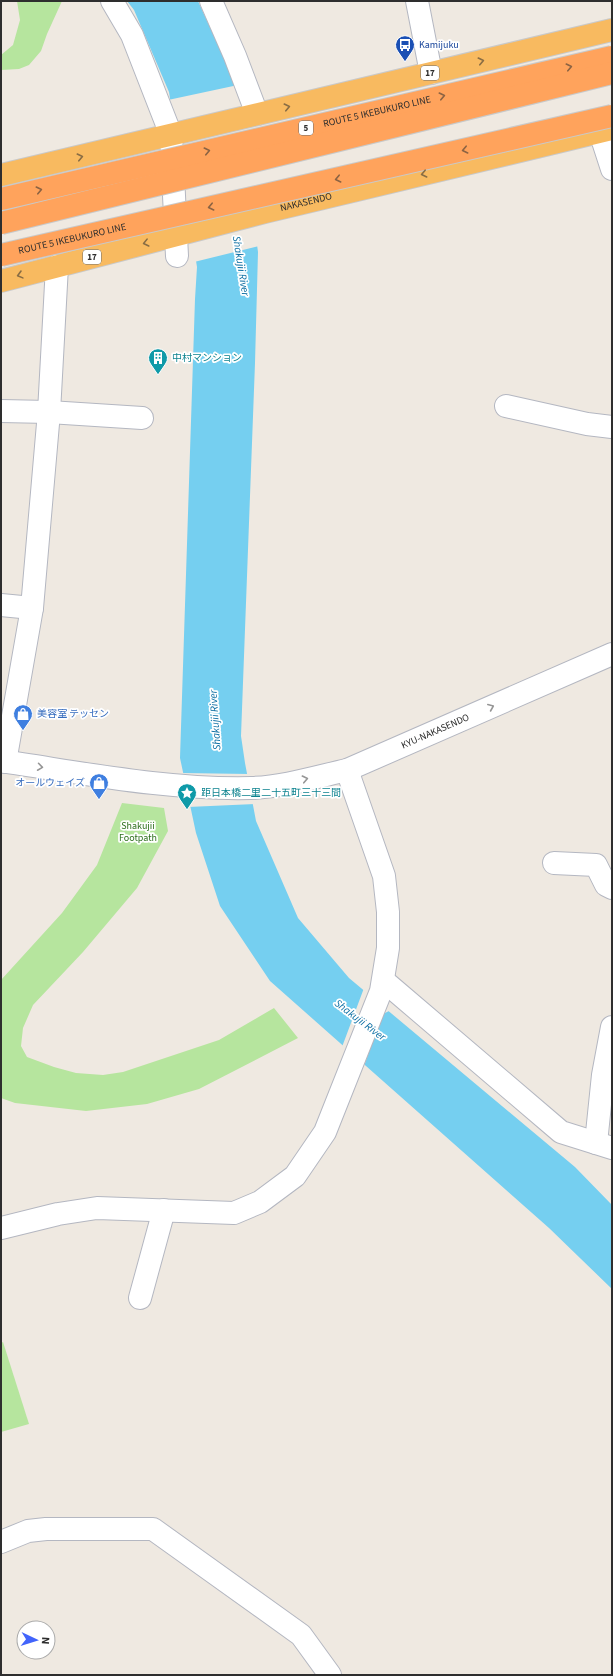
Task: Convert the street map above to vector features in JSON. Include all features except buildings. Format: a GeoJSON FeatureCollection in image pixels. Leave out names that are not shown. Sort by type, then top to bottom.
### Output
{"type":"FeatureCollection","features":[{"type":"Feature","properties":{"kind":"highway","name":"17"},"geometry":{"type":"LineString","coordinates":[[1,175],[612,30]]}},
{"type":"Feature","properties":{"kind":"highway","name":"ROUTE 5 IKEBUKURO LINE"},"geometry":{"type":"LineString","coordinates":[[1,199],[612,56]]}},
{"type":"Feature","properties":{"kind":"highway"},"geometry":{"type":"LineString","coordinates":[[1,223],[612,73]]}},
{"type":"Feature","properties":{"kind":"highway"},"geometry":{"type":"LineString","coordinates":[[1,226],[237,157],[439,117],[612,87]]}},
{"type":"Feature","properties":{"kind":"highway","name":"ROUTE 5 IKEBUKURO LINE"},"geometry":{"type":"LineString","coordinates":[[1,256],[608,125]]}},
{"type":"Feature","properties":{"kind":"highway","name":"NAKASENDO"},"geometry":{"type":"LineString","coordinates":[[1,280],[57,266],[179,242],[265,212],[608,125]]}},
{"type":"Feature","properties":{"kind":"street"},"geometry":{"type":"LineString","coordinates":[[112,1],[132,35],[171,135],[179,242]]}},
{"type":"Feature","properties":{"kind":"street"},"geometry":{"type":"LineString","coordinates":[[211,1],[235,56],[253,115]]}},
{"type":"Feature","properties":{"kind":"street"},"geometry":{"type":"LineString","coordinates":[[417,1],[431,73]]}},
{"type":"Feature","properties":{"kind":"street"},"geometry":{"type":"LineString","coordinates":[[608,125],[612,169]]}},
{"type":"Feature","properties":{"kind":"street"},"geometry":{"type":"LineString","coordinates":[[3,761],[32,608],[49,412],[57,266]]}},
{"type":"Feature","properties":{"kind":"street"},"geometry":{"type":"LineString","coordinates":[[506,406],[586,424],[612,427]]}},
{"type":"Feature","properties":{"kind":"street"},"geometry":{"type":"LineString","coordinates":[[1,411],[49,412],[142,418]]}},
{"type":"Feature","properties":{"kind":"street"},"geometry":{"type":"LineString","coordinates":[[1,605],[32,608]]}},
{"type":"Feature","properties":{"kind":"street","name":"KYU-NAKASENDO"},"geometry":{"type":"LineString","coordinates":[[3,761],[182,786],[253,788],[302,780],[347,770],[612,654]]}},
{"type":"Feature","properties":{"kind":"street"},"geometry":{"type":"LineString","coordinates":[[1,1228],[58,1214],[97,1208],[234,1213],[260,1202],[295,1176],[325,1132],[382,986],[388,948],[388,912],[384,876],[347,770]]}},
{"type":"Feature","properties":{"kind":"street"},"geometry":{"type":"LineString","coordinates":[[554,863],[596,865],[606,885],[612,888]]}},
{"type":"Feature","properties":{"kind":"street"},"geometry":{"type":"LineString","coordinates":[[382,986],[561,1132],[604,1145],[605,1113],[603,1075],[612,1027]]}},
{"type":"Feature","properties":{"kind":"street"},"geometry":{"type":"LineString","coordinates":[[140,1298],[164,1210]]}},
{"type":"Feature","properties":{"kind":"street"},"geometry":{"type":"LineString","coordinates":[[1,1542],[28,1531],[46,1529],[153,1529],[301,1635],[330,1675]]}},
{"type":"Feature","properties":{"kind":"green space"},"geometry":{"type":"Polygon","coordinates":[[[17,1],[62,1],[41,51],[29,65],[19,69],[1,70],[1,55],[13,45],[20,20],[17,1]]]}},
{"type":"Feature","properties":{"kind":"green space","name":"Shakujii Footpath"},"geometry":{"type":"Polygon","coordinates":[[[122,803],[164,808],[168,831],[137,888],[83,952],[33,1005],[23,1028],[21,1046],[27,1057],[76,1073],[103,1075],[123,1072],[219,1040],[274,1008],[298,1038],[199,1089],[147,1104],[86,1111],[15,1103],[1,1098],[1,980],[62,913],[97,865],[122,803]]]}},
{"type":"Feature","properties":{"kind":"green space"},"geometry":{"type":"Polygon","coordinates":[[[3,1342],[29,1424],[1,1432],[1,1343],[3,1342]]]}},
{"type":"Feature","properties":{"kind":"water","name":"Shakujii River"},"geometry":{"type":"Polygon","coordinates":[[[127,1],[198,1],[218,45],[234,74],[258,252],[241,736],[256,821],[298,918],[349,978],[575,1167],[612,1205],[612,1289],[549,1228],[270,981],[220,906],[196,833],[180,758],[197,267],[169,92],[134,10],[127,1]]]}},
{"type":"Feature","properties":{"kind":"pier"},"geometry":{"type":"Polygon","coordinates":[[[238,85],[259,246],[194,262],[168,100],[238,85]]]}},
{"type":"Feature","properties":{"kind":"pier"},"geometry":{"type":"Polygon","coordinates":[[[181,773],[249,774],[255,804],[188,807],[181,773]]]}},
{"type":"Feature","properties":{"kind":"pier"},"geometry":{"type":"Polygon","coordinates":[[[364,988],[391,1010],[383,1014],[364,1066],[342,1047],[364,988]]]}},
{"type":"Feature","properties":{"kind":"place","name":"Kamijuku"},"geometry":{"type":"Point","coordinates":[405,62]}},
{"type":"Feature","properties":{"kind":"place","name":"中村マンション"},"geometry":{"type":"Point","coordinates":[158,375]}},
{"type":"Feature","properties":{"kind":"place","name":"美容室 テッセン"},"geometry":{"type":"Point","coordinates":[23,731]}},
{"type":"Feature","properties":{"kind":"place","name":"オールウェイズ"},"geometry":{"type":"Point","coordinates":[99,800]}},
{"type":"Feature","properties":{"kind":"place","name":"距日本橋二里二十五町三十三間"},"geometry":{"type":"Point","coordinates":[187,810]}}]}
